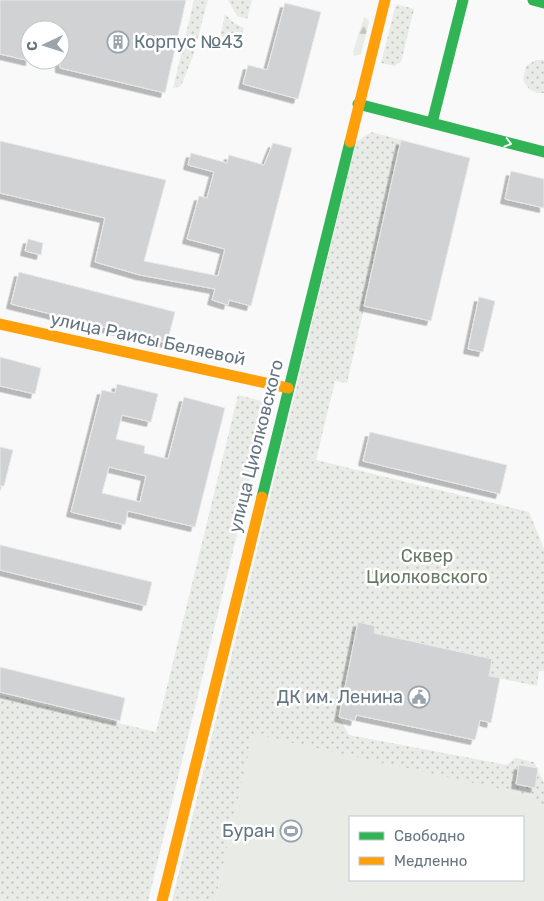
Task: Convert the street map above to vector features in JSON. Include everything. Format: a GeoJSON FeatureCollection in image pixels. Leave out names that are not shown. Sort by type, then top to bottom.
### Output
{"type":"FeatureCollection","features":[{"type":"Feature","properties":{"kind":"street","name":"улица Циолковского"},"geometry":{"type":"LineString","coordinates":[[162,901],[385,0]]}},
{"type":"Feature","properties":{"kind":"street"},"geometry":{"type":"LineString","coordinates":[[432,123],[463,0]]}},
{"type":"Feature","properties":{"kind":"street"},"geometry":{"type":"LineString","coordinates":[[533,0],[544,3]]}},
{"type":"Feature","properties":{"kind":"street"},"geometry":{"type":"LineString","coordinates":[[358,104],[544,152]]}},
{"type":"Feature","properties":{"kind":"street","name":"улица Раисы Беляевой"},"geometry":{"type":"LineString","coordinates":[[0,324],[288,388]]}},
{"type":"Feature","properties":{"kind":"green space"},"geometry":{"type":"Polygon","coordinates":[[[194,0],[208,0],[193,56],[181,86],[173,88],[194,0]]]}},
{"type":"Feature","properties":{"kind":"green space"},"geometry":{"type":"Polygon","coordinates":[[[228,0],[252,0],[247,19],[237,16],[228,0]]]}},
{"type":"Feature","properties":{"kind":"green space"},"geometry":{"type":"Polygon","coordinates":[[[396,4],[414,9],[401,62],[394,66],[381,63],[396,4]]]}},
{"type":"Feature","properties":{"kind":"green space"},"geometry":{"type":"Polygon","coordinates":[[[225,14],[234,23],[244,28],[240,41],[231,38],[219,43],[225,14]]]}},
{"type":"Feature","properties":{"kind":"green space"},"geometry":{"type":"Polygon","coordinates":[[[364,17],[369,22],[361,54],[354,56],[353,52],[364,17]]]}},
{"type":"Feature","properties":{"kind":"green space"},"geometry":{"type":"Polygon","coordinates":[[[536,60],[544,60],[544,93],[537,93],[529,89],[523,80],[526,66],[536,60]]]}},
{"type":"Feature","properties":{"kind":"green space","name":"Сквер Циолковского"},"geometry":{"type":"Polygon","coordinates":[[[371,132],[402,140],[347,383],[335,381],[316,460],[529,512],[544,549],[544,671],[539,671],[537,686],[489,676],[492,659],[374,633],[375,626],[359,622],[339,717],[349,735],[507,765],[515,758],[534,762],[544,783],[544,811],[532,796],[253,735],[215,901],[172,901],[356,142],[371,132]]]}},
{"type":"Feature","properties":{"kind":"green space"},"geometry":{"type":"Polygon","coordinates":[[[238,395],[269,403],[148,901],[0,901],[0,695],[156,732],[238,395]]]}},
{"type":"Feature","properties":{"kind":"green space","name":"Буран"},"geometry":{"type":"Polygon","coordinates":[[[253,734],[532,796],[544,811],[544,901],[215,901],[253,734]]]}},
{"type":"Feature","properties":{"kind":"building","name":"Корпус №43"},"geometry":{"type":"Polygon","coordinates":[[[0,0],[186,0],[165,93],[68,70],[70,70],[70,20],[20,20],[20,59],[0,54],[0,0]]]}},
{"type":"Feature","properties":{"kind":"building"},"geometry":{"type":"Polygon","coordinates":[[[285,3],[321,12],[298,99],[243,84],[248,65],[267,70],[285,3]]]}},
{"type":"Feature","properties":{"kind":"building"},"geometry":{"type":"Polygon","coordinates":[[[401,140],[470,158],[431,321],[364,306],[401,140]]]}},
{"type":"Feature","properties":{"kind":"building"},"geometry":{"type":"Polygon","coordinates":[[[0,141],[166,180],[144,261],[218,276],[225,249],[187,239],[199,196],[207,198],[214,172],[188,165],[191,153],[227,163],[229,155],[264,165],[273,143],[292,148],[251,306],[229,300],[228,305],[212,300],[215,289],[140,275],[95,262],[105,218],[0,193],[0,141]]]}},
{"type":"Feature","properties":{"kind":"building"},"geometry":{"type":"Polygon","coordinates":[[[511,171],[544,179],[544,208],[505,199],[511,171]]]}},
{"type":"Feature","properties":{"kind":"building"},"geometry":{"type":"Polygon","coordinates":[[[28,239],[43,243],[41,255],[25,251],[28,239]]]}},
{"type":"Feature","properties":{"kind":"building"},"geometry":{"type":"Polygon","coordinates":[[[19,272],[175,312],[167,343],[11,304],[19,272]]]}},
{"type":"Feature","properties":{"kind":"building"},"geometry":{"type":"Polygon","coordinates":[[[479,297],[495,301],[483,352],[468,349],[479,297]]]}},
{"type":"Feature","properties":{"kind":"building"},"geometry":{"type":"Polygon","coordinates":[[[0,357],[41,368],[35,394],[0,386],[0,357]]]}},
{"type":"Feature","properties":{"kind":"building"},"geometry":{"type":"Polygon","coordinates":[[[117,384],[158,394],[151,422],[122,415],[116,439],[145,446],[144,453],[168,459],[184,397],[225,408],[195,527],[128,511],[125,525],[71,512],[102,390],[115,393],[117,384]],[[109,467],[102,493],[140,502],[146,476],[109,467]]]}},
{"type":"Feature","properties":{"kind":"building"},"geometry":{"type":"Polygon","coordinates":[[[370,432],[507,465],[500,494],[363,461],[370,432]]]}},
{"type":"Feature","properties":{"kind":"building"},"geometry":{"type":"Polygon","coordinates":[[[0,447],[13,450],[4,486],[0,486],[0,447]]]}},
{"type":"Feature","properties":{"kind":"building"},"geometry":{"type":"Polygon","coordinates":[[[0,545],[152,582],[146,606],[0,570],[0,545]]]}},
{"type":"Feature","properties":{"kind":"building","name":"ДК им. Ленина"},"geometry":{"type":"Polygon","coordinates":[[[358,622],[375,626],[374,633],[492,659],[489,676],[500,678],[491,723],[480,720],[475,740],[356,715],[355,721],[339,717],[358,622]]]}},
{"type":"Feature","properties":{"kind":"building"},"geometry":{"type":"Polygon","coordinates":[[[0,667],[125,698],[120,721],[0,692],[0,667]]]}},
{"type":"Feature","properties":{"kind":"building"},"geometry":{"type":"Polygon","coordinates":[[[519,765],[538,768],[535,788],[516,784],[519,765]]]}},
{"type":"Feature","properties":{"kind":"traffic: fast"},"geometry":{"type":"LineString","coordinates":[[432,123],[463,0]]}},
{"type":"Feature","properties":{"kind":"traffic: fast"},"geometry":{"type":"LineString","coordinates":[[533,0],[544,3]]}},
{"type":"Feature","properties":{"kind":"traffic: fast"},"geometry":{"type":"LineString","coordinates":[[358,104],[544,152]]}},
{"type":"Feature","properties":{"kind":"traffic: fast"},"geometry":{"type":"LineString","coordinates":[[262,497],[350,142]]}},
{"type":"Feature","properties":{"kind":"traffic: slow"},"geometry":{"type":"LineString","coordinates":[[350,142],[385,0]]}},
{"type":"Feature","properties":{"kind":"traffic: slow"},"geometry":{"type":"LineString","coordinates":[[0,324],[288,388]]}},
{"type":"Feature","properties":{"kind":"traffic: slow"},"geometry":{"type":"LineString","coordinates":[[162,901],[262,497]]}},
{"type":"Feature","properties":{"kind":"place","name":"Корпус №43"},"geometry":{"type":"Point","coordinates":[118,42]}},
{"type":"Feature","properties":{"kind":"place","name":"ДК им. Ленина"},"geometry":{"type":"Point","coordinates":[419,697]}},
{"type":"Feature","properties":{"kind":"place","name":"Буран"},"geometry":{"type":"Point","coordinates":[291,831]}}]}
